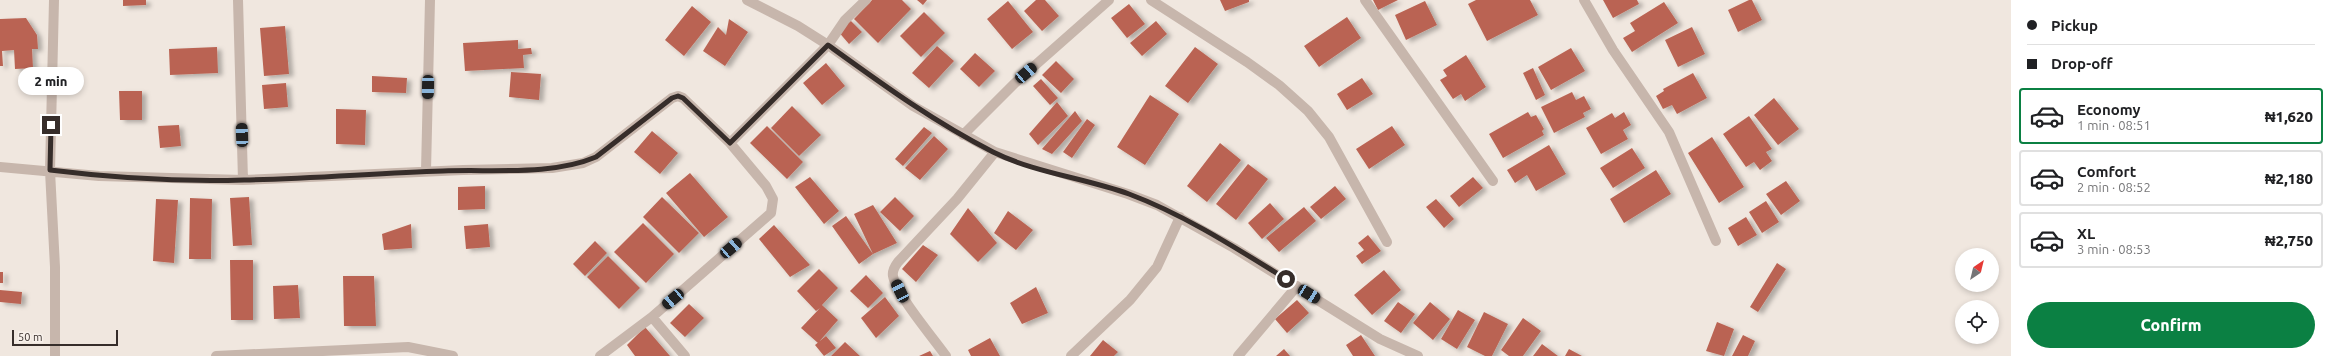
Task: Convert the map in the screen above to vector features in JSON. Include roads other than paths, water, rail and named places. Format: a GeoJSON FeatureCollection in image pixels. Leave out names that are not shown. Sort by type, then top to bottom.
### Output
{"type":"FeatureCollection","features":[{"type":"Feature","properties":{"kind":"street"},"geometry":{"type":"LineString","coordinates":[[54,0],[50,170],[54,267],[55,356]]}},
{"type":"Feature","properties":{"kind":"street"},"geometry":{"type":"LineString","coordinates":[[238,0],[243,180]]}},
{"type":"Feature","properties":{"kind":"street"},"geometry":{"type":"LineString","coordinates":[[426,171],[430,0]]}},
{"type":"Feature","properties":{"kind":"street"},"geometry":{"type":"LineString","coordinates":[[747,0],[798,26],[828,45],[913,106],[995,152],[1128,194],[1180,217],[1297,286],[1380,339],[1418,356]]}},
{"type":"Feature","properties":{"kind":"street"},"geometry":{"type":"LineString","coordinates":[[730,143],[828,45],[845,20],[866,0]]}},
{"type":"Feature","properties":{"kind":"street"},"geometry":{"type":"LineString","coordinates":[[963,135],[1015,83],[1109,0]]}},
{"type":"Feature","properties":{"kind":"street"},"geometry":{"type":"LineString","coordinates":[[1151,0],[1247,62],[1279,85],[1308,110],[1329,136],[1386,242]]}},
{"type":"Feature","properties":{"kind":"street"},"geometry":{"type":"LineString","coordinates":[[1365,0],[1493,181]]}},
{"type":"Feature","properties":{"kind":"street"},"geometry":{"type":"LineString","coordinates":[[1584,0],[1613,50],[1669,132],[1716,242]]}},
{"type":"Feature","properties":{"kind":"street"},"geometry":{"type":"LineString","coordinates":[[0,167],[50,170],[115,177],[243,180],[426,171],[552,168],[583,163],[596,157],[672,98],[678,96],[683,98],[730,143],[766,186],[773,199],[771,213],[652,317],[600,356]]}},
{"type":"Feature","properties":{"kind":"street"},"geometry":{"type":"LineString","coordinates":[[946,356],[900,291],[893,277],[894,270],[898,262],[957,199],[995,152]]}},
{"type":"Feature","properties":{"kind":"street"},"geometry":{"type":"LineString","coordinates":[[1071,356],[1130,300],[1157,267],[1180,217]]}},
{"type":"Feature","properties":{"kind":"street"},"geometry":{"type":"LineString","coordinates":[[1238,356],[1297,286]]}},
{"type":"Feature","properties":{"kind":"street"},"geometry":{"type":"LineString","coordinates":[[652,317],[685,356]]}},
{"type":"Feature","properties":{"kind":"street"},"geometry":{"type":"LineString","coordinates":[[216,356],[408,352],[453,356]]}}]}
